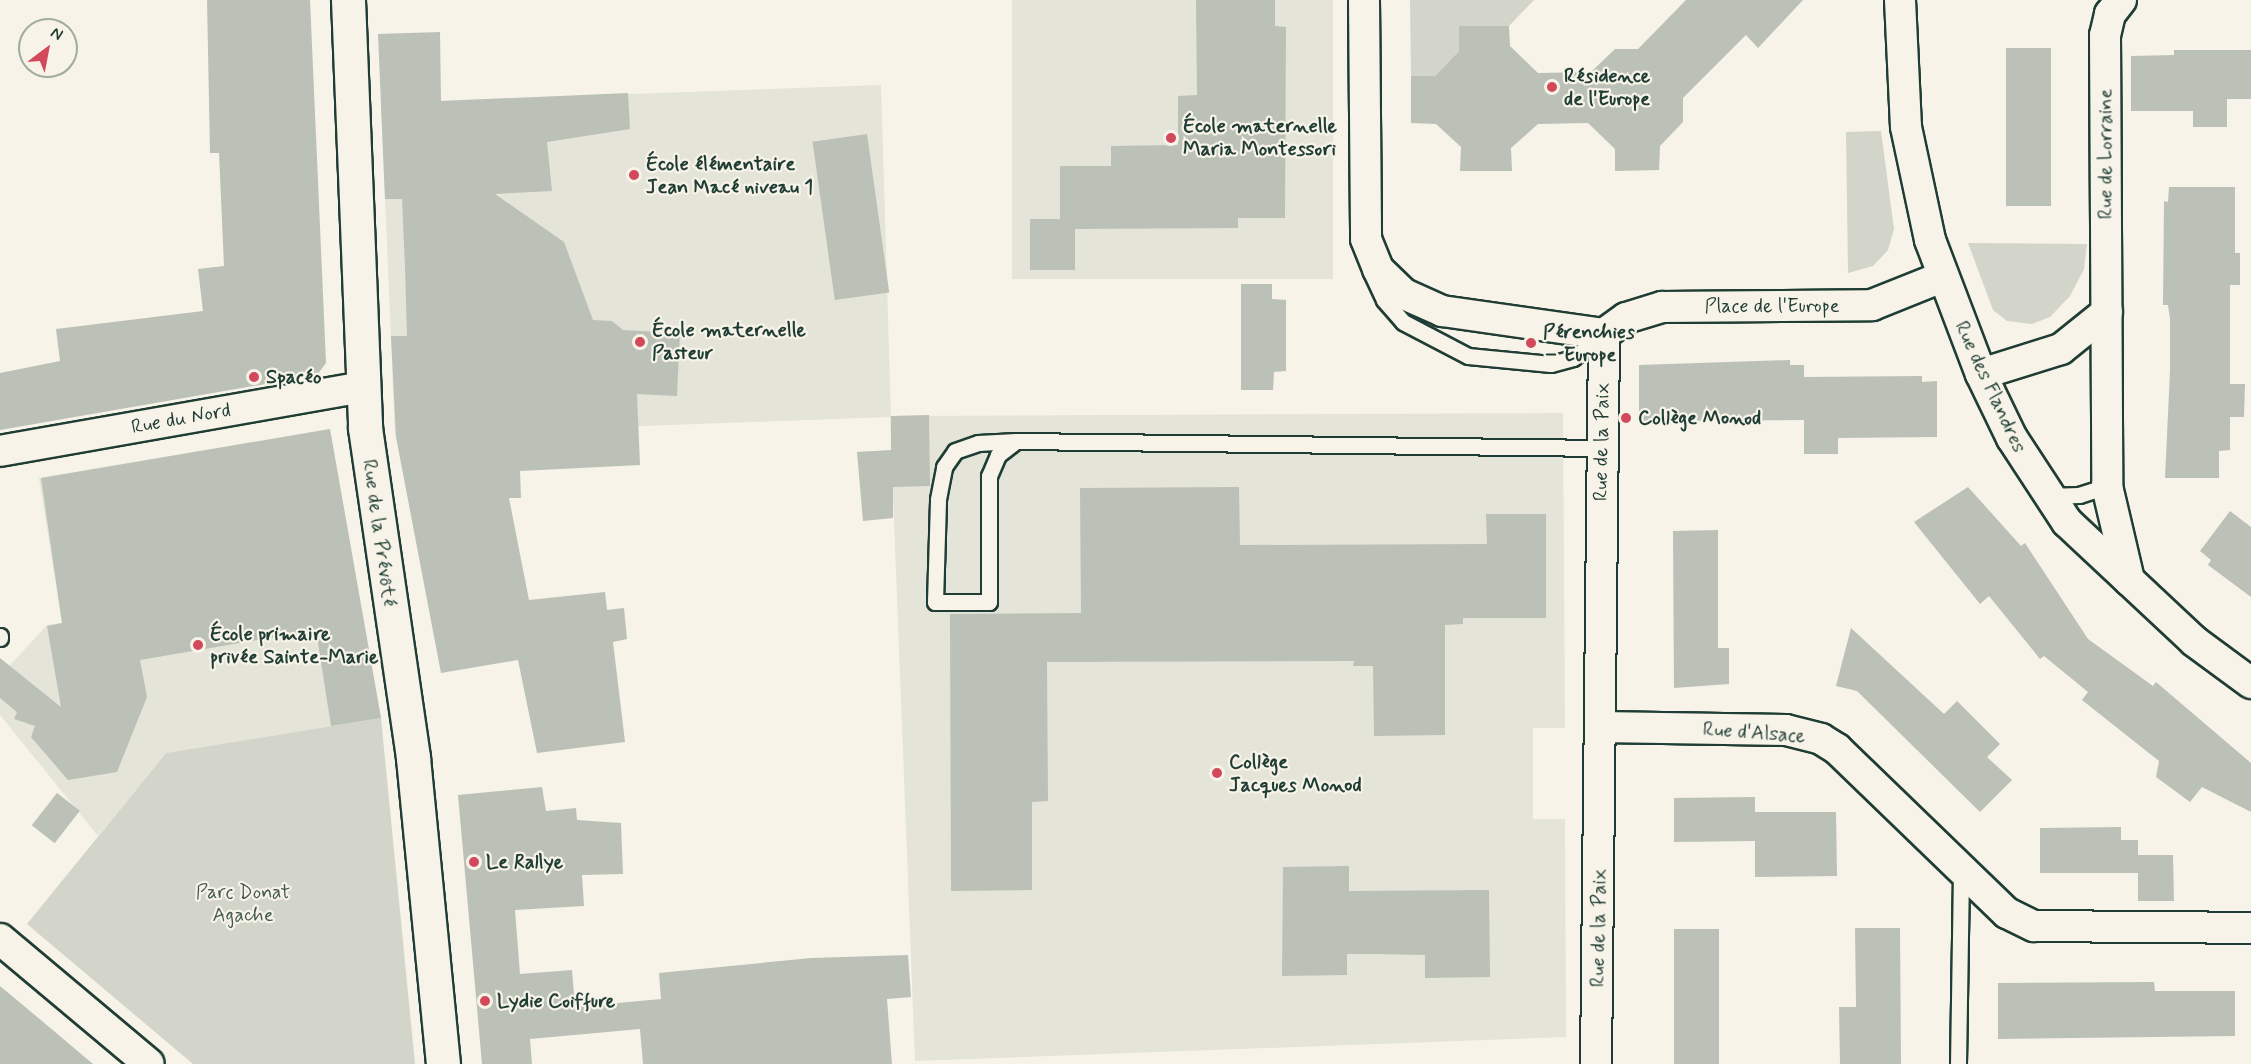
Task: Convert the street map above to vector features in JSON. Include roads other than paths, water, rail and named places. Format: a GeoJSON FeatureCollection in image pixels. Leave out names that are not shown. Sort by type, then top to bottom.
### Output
{"type":"FeatureCollection","features":[{"type":"Feature","properties":{"kind":"street","name":"Rue de la Prévôté"},"geometry":{"type":"LineString","coordinates":[[348,0],[362,387],[371,488],[413,758],[443,1064]]}},
{"type":"Feature","properties":{"kind":"street"},"geometry":{"type":"LineString","coordinates":[[1364,0],[1366,239],[1385,277],[1428,306],[1604,334]]}},
{"type":"Feature","properties":{"kind":"street","name":"Rue des Flandres"},"geometry":{"type":"LineString","coordinates":[[1900,0],[1906,127],[1942,277],[1981,374],[2046,495],[2067,522],[2194,641],[2251,683]]}},
{"type":"Feature","properties":{"kind":"street","name":"Rue de Lorraine"},"geometry":{"type":"LineString","coordinates":[[2121,0],[2110,14],[2105,35],[2107,486],[2129,580]]}},
{"type":"Feature","properties":{"kind":"street","name":"Place de l'Europe"},"geometry":{"type":"LineString","coordinates":[[1604,334],[1626,318],[1662,307],[1872,304],[1942,277]]}},
{"type":"Feature","properties":{"kind":"street"},"geometry":{"type":"LineString","coordinates":[[1981,374],[2061,349],[2107,312]]}},
{"type":"Feature","properties":{"kind":"street","name":"Rue de la Paix"},"geometry":{"type":"LineString","coordinates":[[1596,1064],[1604,334]]}},
{"type":"Feature","properties":{"kind":"street"},"geometry":{"type":"LineString","coordinates":[[2061,349],[2087,357],[2107,376]]}},
{"type":"Feature","properties":{"kind":"street","name":"Rue du Nord"},"geometry":{"type":"LineString","coordinates":[[0,451],[362,387]]}},
{"type":"Feature","properties":{"kind":"street","name":"Rue d'Alsace"},"geometry":{"type":"LineString","coordinates":[[1601,727],[1786,730],[1812,735],[1838,749],[1961,871],[2007,913],[2034,926],[2251,928]]}},
{"type":"Feature","properties":{"kind":"street"},"geometry":{"type":"LineString","coordinates":[[0,939],[149,1064]]}},
{"type":"Feature","properties":{"kind":"lane"},"geometry":{"type":"LineString","coordinates":[[1366,239],[1377,288],[1393,313],[1456,352],[1485,361],[1551,364],[1573,358],[1604,334]]}},
{"type":"Feature","properties":{"kind":"lane"},"geometry":{"type":"LineString","coordinates":[[1016,441],[998,455],[989,476],[989,602],[935,602],[938,499],[944,467],[955,451],[1016,441],[1602,448]]}},
{"type":"Feature","properties":{"kind":"lane"},"geometry":{"type":"LineString","coordinates":[[2046,495],[2079,495],[2107,486]]}},
{"type":"Feature","properties":{"kind":"lane"},"geometry":{"type":"LineString","coordinates":[[1958,1064],[1961,871]]}},
{"type":"Feature","properties":{"kind":"place","name":"Résidence de l'Europe"},"geometry":{"type":"Point","coordinates":[1552,87]}},
{"type":"Feature","properties":{"kind":"place","name":"École maternelle Maria Montessori"},"geometry":{"type":"Point","coordinates":[1171,138]}},
{"type":"Feature","properties":{"kind":"place","name":"École élémentaire Jean Macé niveau 1"},"geometry":{"type":"Point","coordinates":[634,175]}},
{"type":"Feature","properties":{"kind":"place","name":"École maternelle Pasteur"},"geometry":{"type":"Point","coordinates":[640,342]}},
{"type":"Feature","properties":{"kind":"place","name":"Pérenchies – Europe"},"geometry":{"type":"Point","coordinates":[1531,343]}},
{"type":"Feature","properties":{"kind":"place","name":"Spacéo"},"geometry":{"type":"Point","coordinates":[254,377]}},
{"type":"Feature","properties":{"kind":"place","name":"Collège Monod"},"geometry":{"type":"Point","coordinates":[1626,418]}},
{"type":"Feature","properties":{"kind":"place","name":"École primaire privée Sainte-Marie"},"geometry":{"type":"Point","coordinates":[198,645]}},
{"type":"Feature","properties":{"kind":"place","name":"Collège Jacques Monod"},"geometry":{"type":"Point","coordinates":[1217,773]}},
{"type":"Feature","properties":{"kind":"place","name":"Le Rallye"},"geometry":{"type":"Point","coordinates":[474,862]}},
{"type":"Feature","properties":{"kind":"place","name":"Lydie Coiffure"},"geometry":{"type":"Point","coordinates":[485,1001]}},
{"type":"Feature","properties":{"kind":"park label","name":"Parc Donat Agache"},"geometry":{"type":"Point","coordinates":[243,904]}}]}
